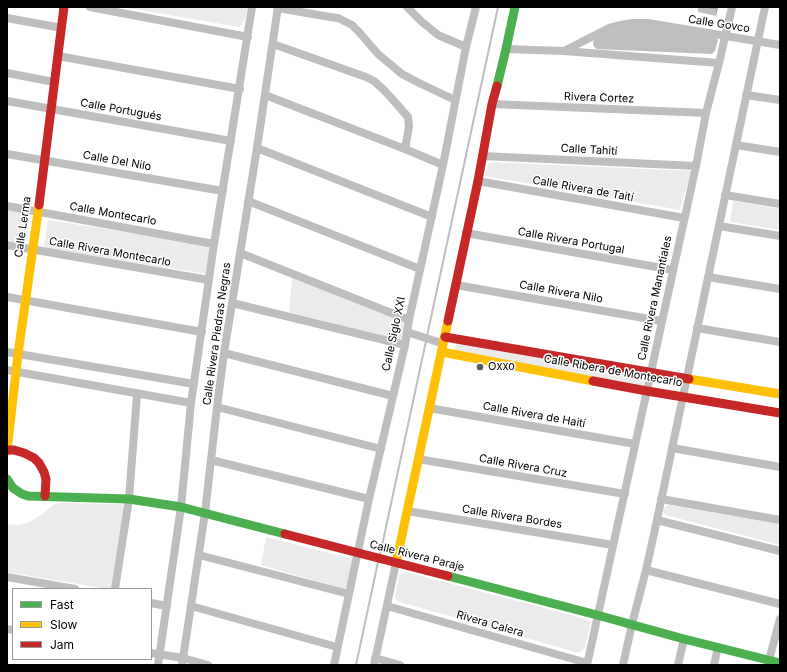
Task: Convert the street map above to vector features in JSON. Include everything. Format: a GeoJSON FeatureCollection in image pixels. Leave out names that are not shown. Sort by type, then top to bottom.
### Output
{"type":"FeatureCollection","features":[{"type":"Feature","properties":{"kind":"street","name":"Calle Lerma"},"geometry":{"type":"LineString","coordinates":[[7,451],[12,371],[18,354],[45,160],[64,7]]}},
{"type":"Feature","properties":{"kind":"street"},"geometry":{"type":"LineString","coordinates":[[90,7],[248,37]]}},
{"type":"Feature","properties":{"kind":"street","name":"Calle Rivera Piedras Negras"},"geometry":{"type":"LineString","coordinates":[[158,665],[168,606],[181,507],[191,403],[214,244],[252,7]]}},
{"type":"Feature","properties":{"kind":"street"},"geometry":{"type":"LineString","coordinates":[[407,7],[422,22],[438,34],[466,47]]}},
{"type":"Feature","properties":{"kind":"street","name":"Calle Siglo XXI"},"geometry":{"type":"LineString","coordinates":[[334,665],[348,594],[432,217],[466,47],[476,7]]}},
{"type":"Feature","properties":{"kind":"street"},"geometry":{"type":"LineString","coordinates":[[400,665],[375,662],[387,606],[392,562],[407,511],[442,352],[440,340],[456,285],[478,181],[492,104],[515,7]]}},
{"type":"Feature","properties":{"kind":"street","name":"Calle Rivera Manantiales"},"geometry":{"type":"LineString","coordinates":[[587,664],[696,166],[706,113],[732,7]]}},
{"type":"Feature","properties":{"kind":"street"},"geometry":{"type":"LineString","coordinates":[[623,665],[657,520],[758,42],[764,7]]}},
{"type":"Feature","properties":{"kind":"street"},"geometry":{"type":"LineString","coordinates":[[278,8],[330,16],[352,25],[378,54],[402,74],[456,100]]}},
{"type":"Feature","properties":{"kind":"street","name":"Calle Rivera Piedras Negras"},"geometry":{"type":"LineString","coordinates":[[183,662],[205,513],[224,353],[278,8]]}},
{"type":"Feature","properties":{"kind":"street"},"geometry":{"type":"LineString","coordinates":[[7,18],[62,28]]}},
{"type":"Feature","properties":{"kind":"street","name":"Calle Govco"},"geometry":{"type":"LineString","coordinates":[[564,51],[609,28],[633,23],[648,23],[780,46]]}},
{"type":"Feature","properties":{"kind":"street"},"geometry":{"type":"LineString","coordinates":[[272,44],[366,77],[383,89],[408,117],[409,127],[405,149]]}},
{"type":"Feature","properties":{"kind":"street","name":"Calle Govco"},"geometry":{"type":"LineString","coordinates":[[506,49],[564,51],[719,63]]}},
{"type":"Feature","properties":{"kind":"street"},"geometry":{"type":"LineString","coordinates":[[58,56],[240,89]]}},
{"type":"Feature","properties":{"kind":"street"},"geometry":{"type":"LineString","coordinates":[[7,73],[54,82]]}},
{"type":"Feature","properties":{"kind":"street"},"geometry":{"type":"LineString","coordinates":[[265,95],[443,165]]}},
{"type":"Feature","properties":{"kind":"street"},"geometry":{"type":"LineString","coordinates":[[746,95],[780,100]]}},
{"type":"Feature","properties":{"kind":"street","name":"Calle Portugués"},"geometry":{"type":"LineString","coordinates":[[7,101],[231,140]]}},
{"type":"Feature","properties":{"kind":"street","name":"Rivera Cortez"},"geometry":{"type":"LineString","coordinates":[[492,104],[706,113]]}},
{"type":"Feature","properties":{"kind":"street"},"geometry":{"type":"LineString","coordinates":[[736,145],[780,152]]}},
{"type":"Feature","properties":{"kind":"street"},"geometry":{"type":"LineString","coordinates":[[257,148],[432,217]]}},
{"type":"Feature","properties":{"kind":"street","name":"Calle Del Nilo"},"geometry":{"type":"LineString","coordinates":[[7,154],[223,190]]}},
{"type":"Feature","properties":{"kind":"street","name":"Calle Tahití"},"geometry":{"type":"LineString","coordinates":[[482,156],[696,166]]}},
{"type":"Feature","properties":{"kind":"street","name":"Calle Rivera de Taití"},"geometry":{"type":"LineString","coordinates":[[478,181],[684,218]]}},
{"type":"Feature","properties":{"kind":"street"},"geometry":{"type":"LineString","coordinates":[[725,195],[780,204]]}},
{"type":"Feature","properties":{"kind":"street"},"geometry":{"type":"LineString","coordinates":[[248,201],[420,269]]}},
{"type":"Feature","properties":{"kind":"street","name":"Calle Montecarlo"},"geometry":{"type":"LineString","coordinates":[[7,206],[214,244]]}},
{"type":"Feature","properties":{"kind":"street"},"geometry":{"type":"LineString","coordinates":[[719,226],[780,236]]}},
{"type":"Feature","properties":{"kind":"street","name":"Calle Rivera Portugal"},"geometry":{"type":"LineString","coordinates":[[466,233],[673,270]]}},
{"type":"Feature","properties":{"kind":"street","name":"Calle Rivera Montecarlo"},"geometry":{"type":"LineString","coordinates":[[7,245],[209,280]]}},
{"type":"Feature","properties":{"kind":"street"},"geometry":{"type":"LineString","coordinates":[[240,253],[409,320]]}},
{"type":"Feature","properties":{"kind":"street"},"geometry":{"type":"LineString","coordinates":[[708,277],[780,288]]}},
{"type":"Feature","properties":{"kind":"street","name":"Calle Rivera Nilo"},"geometry":{"type":"LineString","coordinates":[[456,285],[661,321]]}},
{"type":"Feature","properties":{"kind":"street"},"geometry":{"type":"LineString","coordinates":[[7,297],[202,332]]}},
{"type":"Feature","properties":{"kind":"street"},"geometry":{"type":"LineString","coordinates":[[232,303],[404,345]]}},
{"type":"Feature","properties":{"kind":"street"},"geometry":{"type":"LineString","coordinates":[[697,328],[780,342]]}},
{"type":"Feature","properties":{"kind":"street"},"geometry":{"type":"LineString","coordinates":[[407,332],[440,340]]}},
{"type":"Feature","properties":{"kind":"street","name":"Calle Ribera de Montecarlo"},"geometry":{"type":"LineString","coordinates":[[440,340],[650,372],[780,394]]}},
{"type":"Feature","properties":{"kind":"street"},"geometry":{"type":"LineString","coordinates":[[7,352],[194,384]]}},
{"type":"Feature","properties":{"kind":"street","name":"Calle Ribera de Montecarlo"},"geometry":{"type":"LineString","coordinates":[[442,352],[647,391],[780,413]]}},
{"type":"Feature","properties":{"kind":"street"},"geometry":{"type":"LineString","coordinates":[[224,353],[393,396]]}},
{"type":"Feature","properties":{"kind":"street"},"geometry":{"type":"LineString","coordinates":[[12,371],[191,403]]}},
{"type":"Feature","properties":{"kind":"street"},"geometry":{"type":"LineString","coordinates":[[115,588],[129,499],[137,394]]}},
{"type":"Feature","properties":{"kind":"street"},"geometry":{"type":"LineString","coordinates":[[217,407],[381,449]]}},
{"type":"Feature","properties":{"kind":"street","name":"Calle Rivera de Haití"},"geometry":{"type":"LineString","coordinates":[[429,408],[635,444]]}},
{"type":"Feature","properties":{"kind":"street"},"geometry":{"type":"LineString","coordinates":[[672,448],[780,467]]}},
{"type":"Feature","properties":{"kind":"street"},"geometry":{"type":"LineString","coordinates":[[7,451],[14,450],[24,453],[34,458],[39,463],[46,479],[44,496],[22,494],[13,488],[7,479]]}},
{"type":"Feature","properties":{"kind":"street","name":"Calle Rivera Cruz"},"geometry":{"type":"LineString","coordinates":[[418,459],[625,494]]}},
{"type":"Feature","properties":{"kind":"street"},"geometry":{"type":"LineString","coordinates":[[211,460],[369,499]]}},
{"type":"Feature","properties":{"kind":"street","name":"Calle Rivera Paraje"},"geometry":{"type":"LineString","coordinates":[[44,496],[129,499],[181,507],[598,615],[768,662],[780,663]]}},
{"type":"Feature","properties":{"kind":"street"},"geometry":{"type":"LineString","coordinates":[[661,500],[780,520]]}},
{"type":"Feature","properties":{"kind":"street","name":"Calle Rivera Bordes"},"geometry":{"type":"LineString","coordinates":[[407,511],[613,545]]}},
{"type":"Feature","properties":{"kind":"street"},"geometry":{"type":"LineString","coordinates":[[657,520],[780,551]]}},
{"type":"Feature","properties":{"kind":"street"},"geometry":{"type":"LineString","coordinates":[[199,555],[348,594]]}},
{"type":"Feature","properties":{"kind":"street"},"geometry":{"type":"LineString","coordinates":[[646,570],[780,604]]}},
{"type":"Feature","properties":{"kind":"street"},"geometry":{"type":"LineString","coordinates":[[7,577],[69,588]]}},
{"type":"Feature","properties":{"kind":"street"},"geometry":{"type":"LineString","coordinates":[[152,603],[168,606]]}},
{"type":"Feature","properties":{"kind":"street"},"geometry":{"type":"LineString","coordinates":[[192,606],[338,647]]}},
{"type":"Feature","properties":{"kind":"street","name":"Rivera Calera"},"geometry":{"type":"LineString","coordinates":[[387,606],[587,664]]}},
{"type":"Feature","properties":{"kind":"street"},"geometry":{"type":"LineString","coordinates":[[768,662],[780,619]]}},
{"type":"Feature","properties":{"kind":"street"},"geometry":{"type":"LineString","coordinates":[[678,665],[684,639]]}},
{"type":"Feature","properties":{"kind":"street"},"geometry":{"type":"LineString","coordinates":[[714,665],[718,647]]}},
{"type":"Feature","properties":{"kind":"street"},"geometry":{"type":"LineString","coordinates":[[152,653],[160,654],[183,662],[208,665]]}},
{"type":"Feature","properties":{"kind":"shaded area"},"geometry":{"type":"Polygon","coordinates":[[[122,7],[247,7],[245,20],[239,27],[122,7]]]}},
{"type":"Feature","properties":{"kind":"shaded area"},"geometry":{"type":"Polygon","coordinates":[[[645,25],[716,38],[718,40],[715,51],[712,54],[597,49],[594,47],[594,39],[610,32],[627,27],[645,25]]]}},
{"type":"Feature","properties":{"kind":"shaded area"},"geometry":{"type":"Polygon","coordinates":[[[489,162],[691,171],[680,210],[485,176],[489,162]]]}},
{"type":"Feature","properties":{"kind":"shaded area"},"geometry":{"type":"Polygon","coordinates":[[[733,201],[780,209],[780,230],[730,222],[733,201]]]}},
{"type":"Feature","properties":{"kind":"shaded area"},"geometry":{"type":"Polygon","coordinates":[[[7,209],[28,213],[23,243],[7,240],[7,209]]]}},
{"type":"Feature","properties":{"kind":"shaded area"},"geometry":{"type":"Polygon","coordinates":[[[48,220],[211,245],[207,274],[44,248],[48,220]]]}},
{"type":"Feature","properties":{"kind":"shaded area"},"geometry":{"type":"Polygon","coordinates":[[[292,278],[405,323],[402,339],[401,340],[289,312],[292,278]]]}},
{"type":"Feature","properties":{"kind":"shaded area"},"geometry":{"type":"Polygon","coordinates":[[[457,343],[645,375],[643,386],[454,350],[457,343]]]}},
{"type":"Feature","properties":{"kind":"shaded area"},"geometry":{"type":"Polygon","coordinates":[[[58,503],[121,504],[125,506],[113,588],[102,588],[7,572],[7,524],[18,525],[27,523],[40,516],[53,505],[58,503]]]}},
{"type":"Feature","properties":{"kind":"shaded area"},"geometry":{"type":"Polygon","coordinates":[[[669,505],[780,524],[780,545],[665,515],[663,511],[665,507],[669,505]]]}},
{"type":"Feature","properties":{"kind":"shaded area"},"geometry":{"type":"Polygon","coordinates":[[[266,537],[349,558],[353,561],[347,588],[344,589],[261,565],[266,537]]]}},
{"type":"Feature","properties":{"kind":"shaded area"},"geometry":{"type":"Polygon","coordinates":[[[406,572],[586,619],[591,623],[584,649],[579,653],[397,601],[395,597],[399,575],[406,572]]]}},
{"type":"Feature","properties":{"kind":"building"},"geometry":{"type":"Polygon","coordinates":[[[705,7],[717,7],[716,9],[705,7]]]}},
{"type":"Feature","properties":{"kind":"waterway"},"geometry":{"type":"LineString","coordinates":[[427,336],[498,7]]}},
{"type":"Feature","properties":{"kind":"waterway"},"geometry":{"type":"LineString","coordinates":[[380,555],[426,341]]}},
{"type":"Feature","properties":{"kind":"waterway"},"geometry":{"type":"LineString","coordinates":[[356,665],[378,562]]}},
{"type":"Feature","properties":{"kind":"traffic: fast"},"geometry":{"type":"LineString","coordinates":[[497,86],[515,7]]}},
{"type":"Feature","properties":{"kind":"traffic: fast"},"geometry":{"type":"LineString","coordinates":[[7,479],[13,488],[28,496],[129,499],[181,507],[285,534]]}},
{"type":"Feature","properties":{"kind":"traffic: fast"},"geometry":{"type":"LineString","coordinates":[[448,576],[780,663]]}},
{"type":"Feature","properties":{"kind":"traffic: slow"},"geometry":{"type":"LineString","coordinates":[[7,451],[18,354],[39,205]]}},
{"type":"Feature","properties":{"kind":"traffic: slow"},"geometry":{"type":"LineString","coordinates":[[396,563],[448,321]]}},
{"type":"Feature","properties":{"kind":"traffic: slow"},"geometry":{"type":"LineString","coordinates":[[442,352],[593,381]]}},
{"type":"Feature","properties":{"kind":"traffic: slow"},"geometry":{"type":"LineString","coordinates":[[689,379],[780,394]]}},
{"type":"Feature","properties":{"kind":"traffic: jam"},"geometry":{"type":"LineString","coordinates":[[39,205],[64,7]]}},
{"type":"Feature","properties":{"kind":"traffic: jam"},"geometry":{"type":"LineString","coordinates":[[448,321],[478,181],[492,104],[497,86]]}},
{"type":"Feature","properties":{"kind":"traffic: jam"},"geometry":{"type":"LineString","coordinates":[[445,337],[689,379]]}},
{"type":"Feature","properties":{"kind":"traffic: jam"},"geometry":{"type":"LineString","coordinates":[[593,381],[780,413]]}},
{"type":"Feature","properties":{"kind":"traffic: jam"},"geometry":{"type":"LineString","coordinates":[[7,450],[14,450],[24,453],[34,458],[39,463],[46,479],[45,496]]}},
{"type":"Feature","properties":{"kind":"traffic: jam"},"geometry":{"type":"LineString","coordinates":[[285,534],[448,576]]}},
{"type":"Feature","properties":{"kind":"place","name":"Oxxo"},"geometry":{"type":"Point","coordinates":[480,367]}}]}
